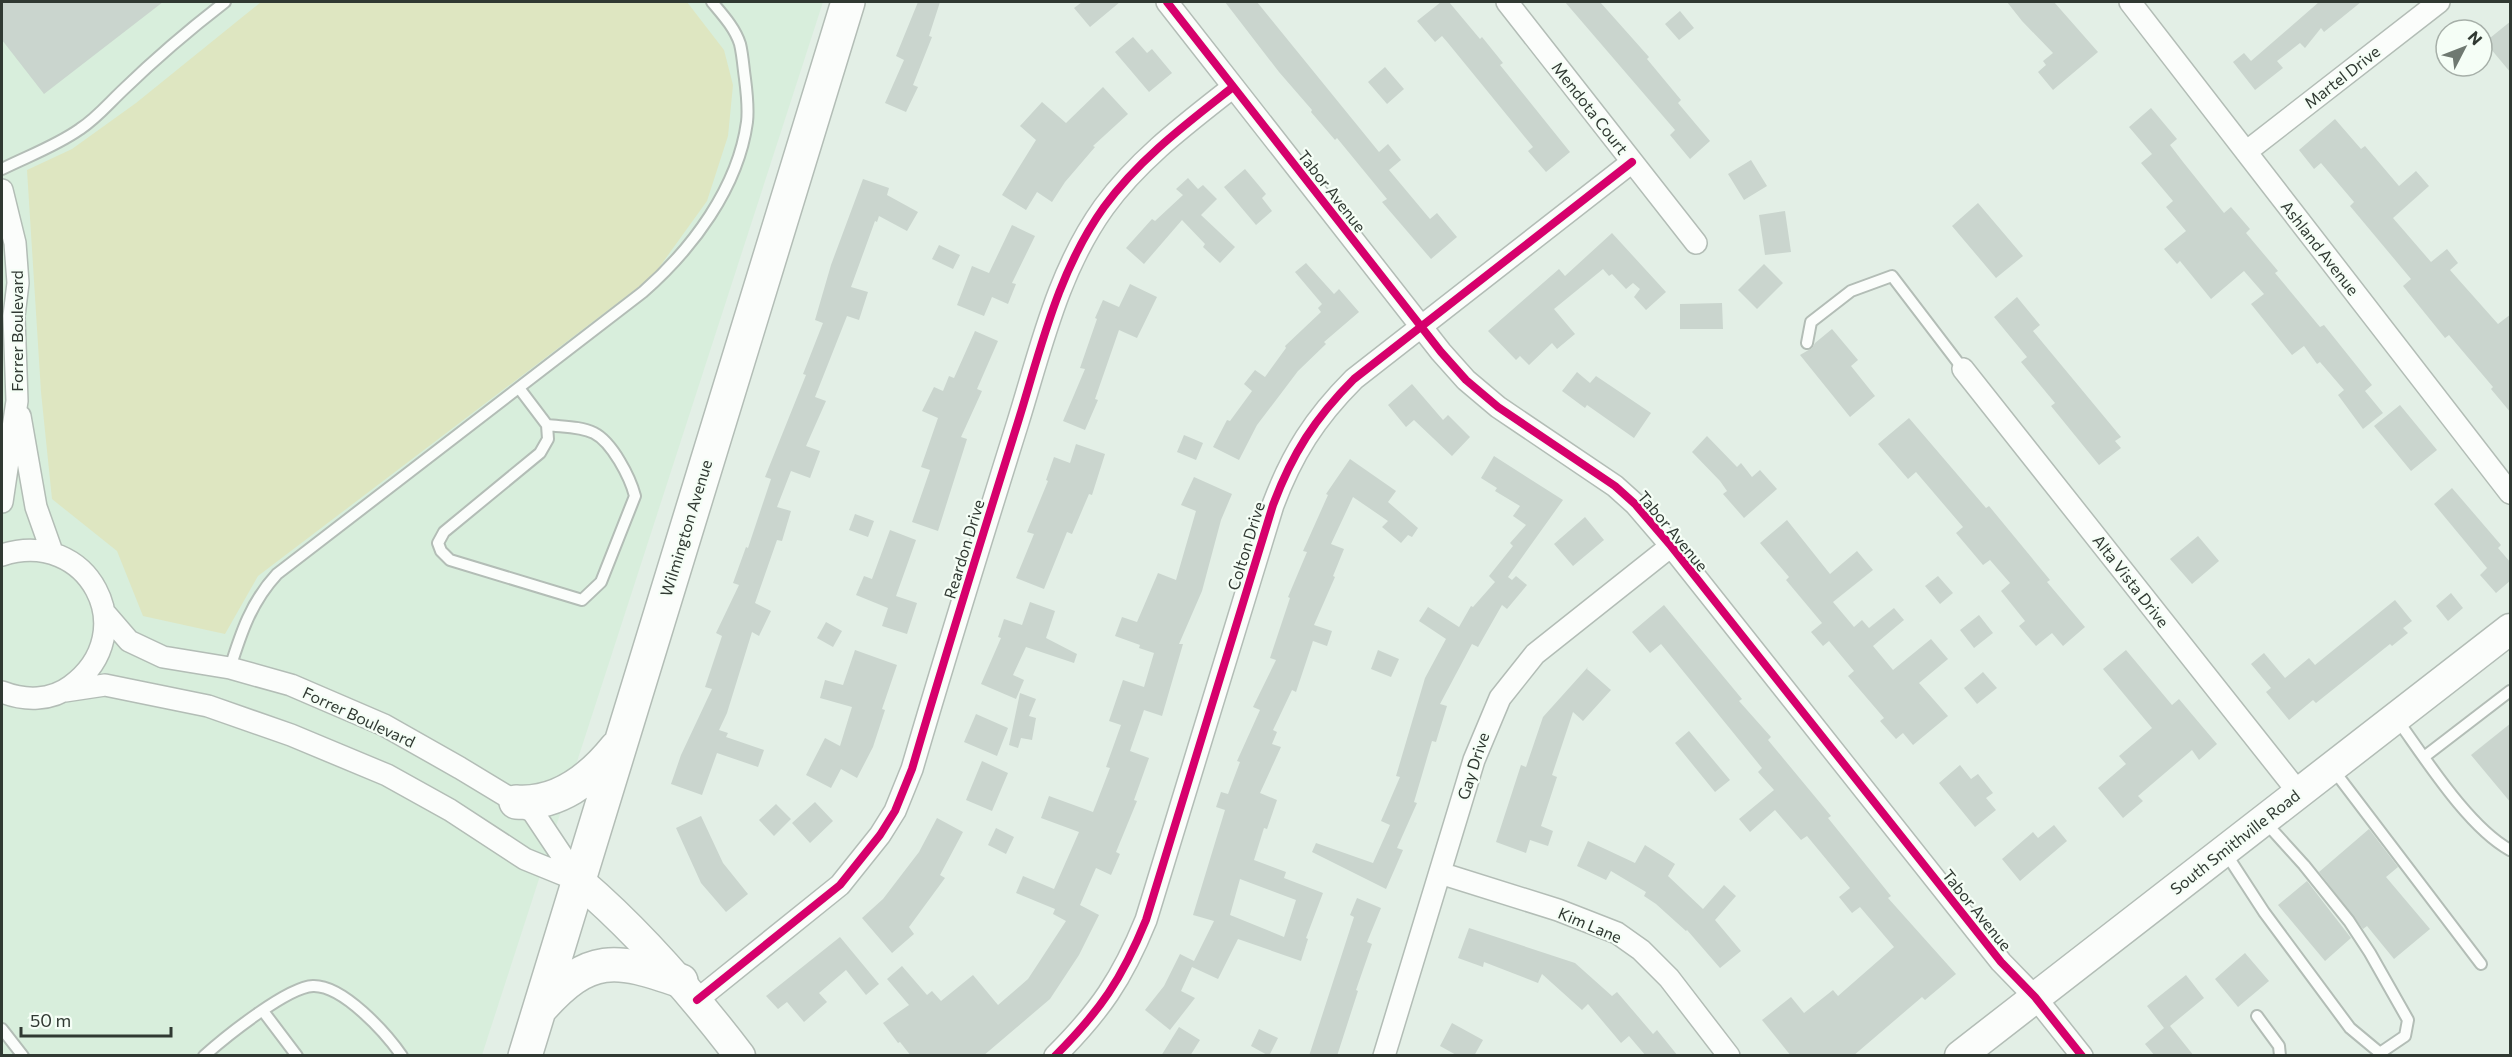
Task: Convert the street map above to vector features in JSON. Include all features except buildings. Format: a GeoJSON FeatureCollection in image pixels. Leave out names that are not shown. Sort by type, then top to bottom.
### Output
{"type":"FeatureCollection","features":[{"type":"Feature","properties":{"kind":"main road","name":"Wilmington Avenue"},"geometry":{"type":"LineString","coordinates":[[525,1056],[848,2]]}},
{"type":"Feature","properties":{"kind":"main road","name":"South Smithville Road"},"geometry":{"type":"LineString","coordinates":[[1960,1056],[2511,629]]}},
{"type":"Feature","properties":{"kind":"main road"},"geometry":{"type":"LineString","coordinates":[[516,802],[544,801],[558,795],[592,775],[620,745]]}},
{"type":"Feature","properties":{"kind":"main road","name":"Forrer Boulevard"},"geometry":{"type":"LineString","coordinates":[[579,881],[616,912],[689,991],[740,1056]]}},
{"type":"Feature","properties":{"kind":"main road"},"geometry":{"type":"LineString","coordinates":[[539,1011],[581,974],[607,964],[619,963],[635,966],[689,991]]}},
{"type":"Feature","properties":{"kind":"street","name":"Tabor Avenue"},"geometry":{"type":"LineString","coordinates":[[1167,2],[1420,326],[1466,380],[1498,407],[1615,486],[1635,504],[1671,546],[2001,962],[2035,997],[2082,1056]]}},
{"type":"Feature","properties":{"kind":"street","name":"Mendota Court"},"geometry":{"type":"LineString","coordinates":[[1507,2],[1696,243]]}},
{"type":"Feature","properties":{"kind":"street","name":"Ashland Avenue"},"geometry":{"type":"LineString","coordinates":[[2130,2],[2511,493]]}},
{"type":"Feature","properties":{"kind":"street","name":"Martel Drive"},"geometry":{"type":"LineString","coordinates":[[2246,152],[2439,2]]}},
{"type":"Feature","properties":{"kind":"street","name":"Reardon Drive"},"geometry":{"type":"LineString","coordinates":[[689,991],[840,885],[880,835],[895,811],[912,769],[1043,337],[1073,259],[1103,208],[1126,179],[1176,131],[1233,87]]}},
{"type":"Feature","properties":{"kind":"street","name":"Colton Drive"},"geometry":{"type":"LineString","coordinates":[[1055,1056],[1095,1012],[1116,984],[1146,920],[1272,506],[1297,450],[1330,402],[1354,379],[1632,162]]}},
{"type":"Feature","properties":{"kind":"street","name":"Forrer Boulevard"},"geometry":{"type":"LineString","coordinates":[[2,190],[15,243],[18,283],[8,317],[16,401],[36,507],[52,552]]}},
{"type":"Feature","properties":{"kind":"street","name":"Alta Vista Drive"},"geometry":{"type":"LineString","coordinates":[[1963,369],[2299,793]]}},
{"type":"Feature","properties":{"kind":"street","name":"Forrer Boulevard"},"geometry":{"type":"LineString","coordinates":[[2,502],[16,401]]}},
{"type":"Feature","properties":{"kind":"street","name":"Gay Drive"},"geometry":{"type":"LineString","coordinates":[[1384,1056],[1474,760],[1500,698],[1535,654],[1671,546]]}},
{"type":"Feature","properties":{"kind":"street","name":"Forrer Boulevard"},"geometry":{"type":"LineString","coordinates":[[2,555],[20,549],[52,552],[75,564],[93,583],[104,612],[129,641],[163,657],[230,668],[291,685],[384,725],[533,812],[579,881]]}},
{"type":"Feature","properties":{"kind":"street","name":"Forrer Boulevard"},"geometry":{"type":"LineString","coordinates":[[64,691],[85,676],[95,662],[104,638],[104,612]]}},
{"type":"Feature","properties":{"kind":"street","name":"Forrer Boulevard"},"geometry":{"type":"LineString","coordinates":[[2,692],[17,698],[39,699],[64,691],[105,685],[208,706],[291,735],[387,775],[450,810],[525,859],[579,881]]}},
{"type":"Feature","properties":{"kind":"street","name":"Kim Lane"},"geometry":{"type":"LineString","coordinates":[[1440,873],[1558,910],[1617,933],[1641,950],[1669,978],[1730,1056]]}},
{"type":"Feature","properties":{"kind":"lane"},"geometry":{"type":"LineString","coordinates":[[2,169],[56,144],[80,129],[102,112],[197,23],[225,2]]}},
{"type":"Feature","properties":{"kind":"lane"},"geometry":{"type":"LineString","coordinates":[[230,668],[251,609],[262,590],[277,574],[660,277],[687,247],[715,206],[732,174],[747,120],[747,88],[740,43],[729,23],[712,2]]}},
{"type":"Feature","properties":{"kind":"lane"},"geometry":{"type":"LineString","coordinates":[[1807,343],[1811,322],[1851,291],[1892,276],[1963,369]]}},
{"type":"Feature","properties":{"kind":"lane"},"geometry":{"type":"LineString","coordinates":[[519,388],[547,425],[548,439],[540,453],[444,532],[438,543],[441,551],[450,560],[582,600],[601,582],[635,496],[622,465],[599,437],[581,429],[547,425]]}},
{"type":"Feature","properties":{"kind":"lane"},"geometry":{"type":"LineString","coordinates":[[2424,757],[2511,691]]}},
{"type":"Feature","properties":{"kind":"lane"},"geometry":{"type":"LineString","coordinates":[[2396,718],[2442,782],[2493,840],[2511,850]]}},
{"type":"Feature","properties":{"kind":"lane"},"geometry":{"type":"LineString","coordinates":[[2332,767],[2481,964]]}},
{"type":"Feature","properties":{"kind":"lane"},"geometry":{"type":"LineString","coordinates":[[2224,851],[2264,912],[2350,1028],[2380,1053],[2405,1036],[2408,1020],[2370,953],[2314,878],[2263,820]]}},
{"type":"Feature","properties":{"kind":"lane"},"geometry":{"type":"LineString","coordinates":[[204,1056],[263,1011],[303,988],[315,986],[326,988],[354,1004],[380,1026],[402,1056]]}},
{"type":"Feature","properties":{"kind":"lane"},"geometry":{"type":"LineString","coordinates":[[263,1011],[297,1056]]}},
{"type":"Feature","properties":{"kind":"lane"},"geometry":{"type":"LineString","coordinates":[[2257,1016],[2279,1046],[2280,1056]]}},
{"type":"Feature","properties":{"kind":"lane"},"geometry":{"type":"LineString","coordinates":[[2,1029],[23,1056]]}},
{"type":"Feature","properties":{"kind":"shaded area"},"geometry":{"type":"Polygon","coordinates":[[[2,2],[823,2],[482,1055],[2,1056],[2,2]]]}},
{"type":"Feature","properties":{"kind":"shaded area"},"geometry":{"type":"Polygon","coordinates":[[[261,2],[687,2],[724,50],[733,85],[728,136],[707,201],[653,276],[258,576],[225,634],[143,616],[117,551],[52,499],[41,392],[27,170],[72,149],[136,103],[261,2]]]}},
{"type":"Feature","properties":{"kind":"cycle path"},"geometry":{"type":"LineString","coordinates":[[1167,2],[1441,352],[1466,380],[1498,407],[1615,486],[1635,504],[1671,546],[2001,962],[2035,997],[2082,1056]]}},
{"type":"Feature","properties":{"kind":"cycle path"},"geometry":{"type":"LineString","coordinates":[[697,1000],[840,885],[880,835],[895,811],[912,769],[1043,338],[1074,257],[1104,207],[1132,173],[1164,143],[1233,87]]}},
{"type":"Feature","properties":{"kind":"cycle path"},"geometry":{"type":"LineString","coordinates":[[1055,1056],[1085,1024],[1119,977],[1146,920],[1273,505],[1288,469],[1306,438],[1328,408],[1354,379],[1632,162]]}}]}
